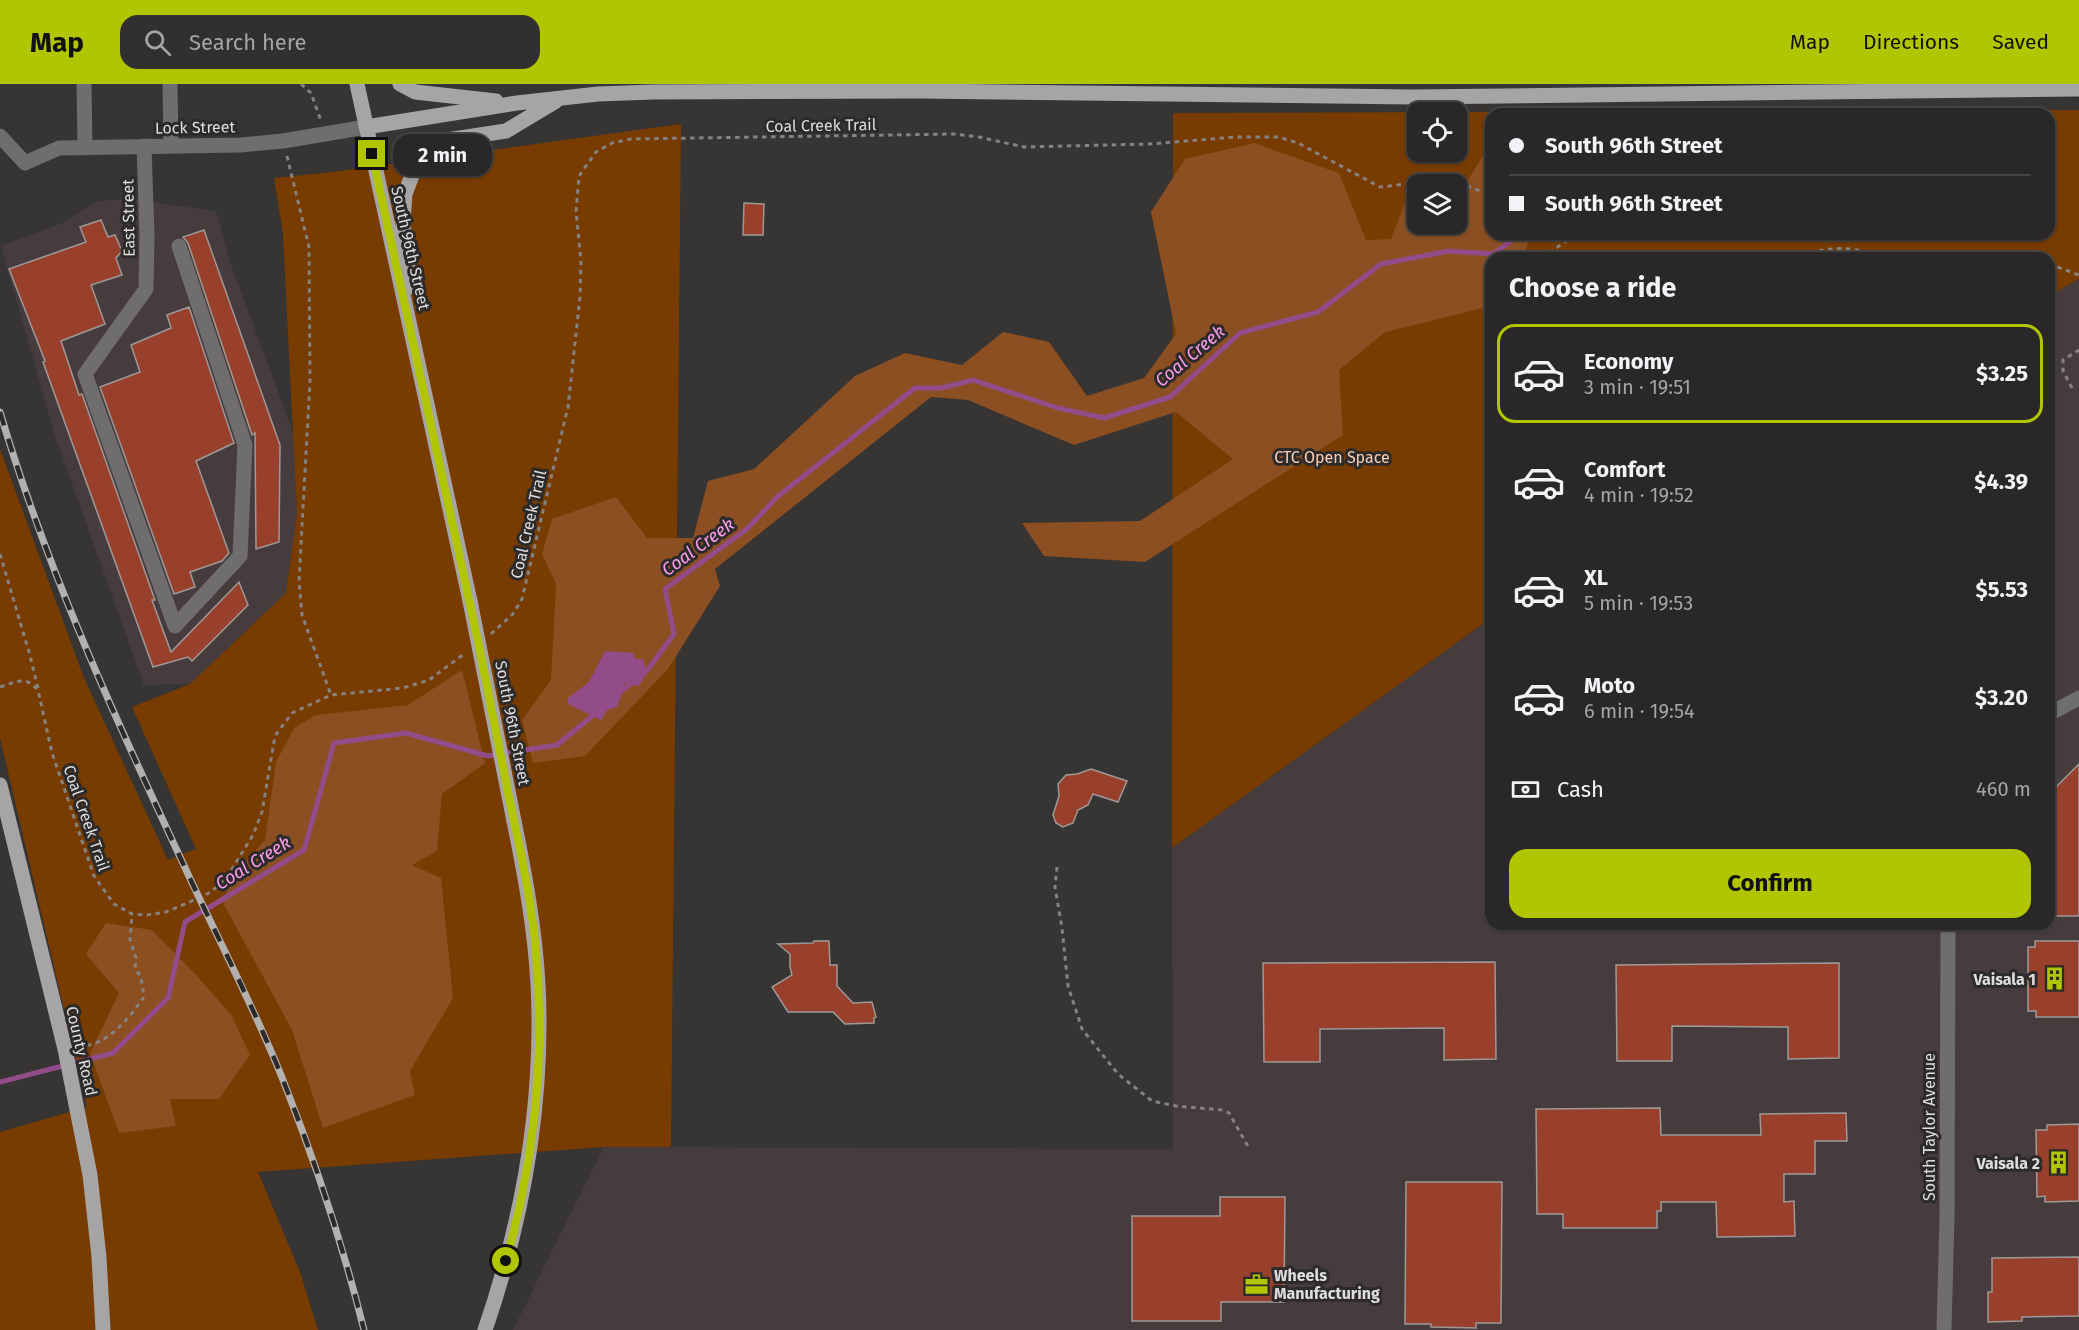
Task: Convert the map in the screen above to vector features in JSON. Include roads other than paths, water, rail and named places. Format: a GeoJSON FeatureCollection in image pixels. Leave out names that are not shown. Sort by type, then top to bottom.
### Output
{"type":"FeatureCollection","features":[{"type":"Feature","properties":{"kind":"main road","name":"South 96th Street"},"geometry":{"type":"LineString","coordinates":[[357,84],[470,602],[527,882],[535,941],[539,1038],[531,1141],[511,1245],[484,1330]]}},
{"type":"Feature","properties":{"kind":"main road"},"geometry":{"type":"LineString","coordinates":[[400,84],[415,92],[517,103]]}},
{"type":"Feature","properties":{"kind":"main road"},"geometry":{"type":"LineString","coordinates":[[366,127],[560,98],[609,93],[728,90],[1413,97],[2079,89]]}},
{"type":"Feature","properties":{"kind":"main road"},"geometry":{"type":"LineString","coordinates":[[417,358],[403,222],[405,194],[414,170],[426,154],[447,140],[506,130],[560,98]]}},
{"type":"Feature","properties":{"kind":"main road","name":"County Road"},"geometry":{"type":"LineString","coordinates":[[0,785],[70,1048],[74,1093],[90,1175],[100,1266],[103,1330]]}},
{"type":"Feature","properties":{"kind":"street"},"geometry":{"type":"LineString","coordinates":[[84,84],[85,147]]}},
{"type":"Feature","properties":{"kind":"street"},"geometry":{"type":"LineString","coordinates":[[170,84],[171,146]]}},
{"type":"Feature","properties":{"kind":"street","name":"Lock Street"},"geometry":{"type":"LineString","coordinates":[[0,136],[25,163],[59,148],[219,146],[283,141],[366,127]]}},
{"type":"Feature","properties":{"kind":"street","name":"East Street"},"geometry":{"type":"LineString","coordinates":[[144,146],[147,289],[85,374],[176,626],[240,556],[245,445],[179,246]]}},
{"type":"Feature","properties":{"kind":"street"},"geometry":{"type":"LineString","coordinates":[[2055,711],[2079,698]]}},
{"type":"Feature","properties":{"kind":"street","name":"South Taylor Avenue"},"geometry":{"type":"LineString","coordinates":[[1944,1330],[1948,930]]}},
{"type":"Feature","properties":{"kind":"waterway","name":"Coal Creek"},"geometry":{"type":"LineString","coordinates":[[1496,252],[1513,240]]}},
{"type":"Feature","properties":{"kind":"waterway","name":"Coal Creek"},"geometry":{"type":"LineString","coordinates":[[641,675],[649,668],[674,634],[665,589],[748,528],[777,497],[915,388],[941,388],[973,380],[1058,408],[1104,418],[1170,397],[1240,333],[1318,312],[1381,264],[1449,251],[1485,253]]}},
{"type":"Feature","properties":{"kind":"waterway","name":"Coal Creek"},"geometry":{"type":"LineString","coordinates":[[618,694],[634,681]]}},
{"type":"Feature","properties":{"kind":"waterway","name":"Coal Creek"},"geometry":{"type":"LineString","coordinates":[[0,1082],[113,1053],[168,998],[185,922],[304,850],[334,743],[406,733],[488,756],[557,745],[597,712]]}},
{"type":"Feature","properties":{"kind":"railway"},"geometry":{"type":"LineString","coordinates":[[0,412],[39,530],[85,645],[283,1080],[328,1204],[364,1330]]}},
{"type":"Feature","properties":{"kind":"place","name":"Vaisala 1"},"geometry":{"type":"Point","coordinates":[2054,979]}},
{"type":"Feature","properties":{"kind":"place","name":"Vaisala 2"},"geometry":{"type":"Point","coordinates":[2058,1163]}},
{"type":"Feature","properties":{"kind":"place","name":"Wheels Manufacturing"},"geometry":{"type":"Point","coordinates":[1256,1284]}},
{"type":"Feature","properties":{"kind":"park label","name":"CTC Open Space"},"geometry":{"type":"Point","coordinates":[1332,457]}}]}
